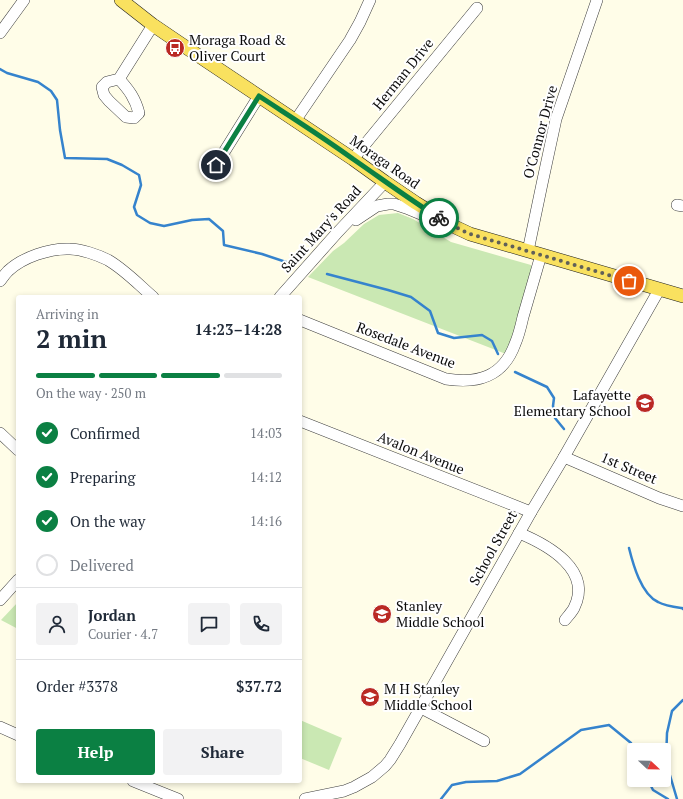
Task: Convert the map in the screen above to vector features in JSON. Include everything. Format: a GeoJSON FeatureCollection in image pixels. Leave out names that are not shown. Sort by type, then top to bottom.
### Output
{"type":"FeatureCollection","features":[{"type":"Feature","properties":{"kind":"main road","name":"Moraga Road"},"geometry":{"type":"LineString","coordinates":[[121,0],[153,25],[416,203],[453,226],[470,234],[683,296]]}},
{"type":"Feature","properties":{"kind":"street"},"geometry":{"type":"LineString","coordinates":[[0,33],[24,0]]}},
{"type":"Feature","properties":{"kind":"street"},"geometry":{"type":"LineString","coordinates":[[295,121],[350,40],[370,0]]}},
{"type":"Feature","properties":{"kind":"street","name":"O'Connor Drive"},"geometry":{"type":"LineString","coordinates":[[528,251],[556,119],[597,0]]}},
{"type":"Feature","properties":{"kind":"street","name":"Herman Drive"},"geometry":{"type":"LineString","coordinates":[[353,159],[477,8]]}},
{"type":"Feature","properties":{"kind":"street"},"geometry":{"type":"LineString","coordinates":[[119,79],[153,25]]}},
{"type":"Feature","properties":{"kind":"street"},"geometry":{"type":"LineString","coordinates":[[216,165],[259,96]]}},
{"type":"Feature","properties":{"kind":"street","name":"Saint Mary's Road"},"geometry":{"type":"LineString","coordinates":[[282,295],[385,182]]}},
{"type":"Feature","properties":{"kind":"street"},"geometry":{"type":"LineString","coordinates":[[336,234],[377,206],[388,204],[394,204],[406,208],[453,226]]}},
{"type":"Feature","properties":{"kind":"street"},"geometry":{"type":"LineString","coordinates":[[0,281],[8,271],[31,256],[50,251],[71,249],[93,254],[107,260],[125,272],[151,295]]}},
{"type":"Feature","properties":{"kind":"street","name":"Rosedale Avenue"},"geometry":{"type":"LineString","coordinates":[[302,321],[446,378],[460,381],[474,380],[488,376],[498,370],[507,361],[515,345],[541,255]]}},
{"type":"Feature","properties":{"kind":"street","name":"School Street"},"geometry":{"type":"LineString","coordinates":[[305,799],[344,791],[354,787],[379,772],[390,760],[659,290]]}},
{"type":"Feature","properties":{"kind":"street","name":"Avalon Avenue"},"geometry":{"type":"LineString","coordinates":[[302,422],[531,512]]}},
{"type":"Feature","properties":{"kind":"street"},"geometry":{"type":"LineString","coordinates":[[0,433],[16,448]]}},
{"type":"Feature","properties":{"kind":"street","name":"1st Street"},"geometry":{"type":"LineString","coordinates":[[564,457],[659,498],[683,506]]}},
{"type":"Feature","properties":{"kind":"street"},"geometry":{"type":"LineString","coordinates":[[519,533],[532,538],[555,552],[564,559],[576,575],[578,597],[574,609],[565,620]]}},
{"type":"Feature","properties":{"kind":"street"},"geometry":{"type":"LineString","coordinates":[[0,600],[16,582]]}},
{"type":"Feature","properties":{"kind":"street"},"geometry":{"type":"LineString","coordinates":[[421,708],[484,741]]}},
{"type":"Feature","properties":{"kind":"street"},"geometry":{"type":"LineString","coordinates":[[0,728],[16,734]]}},
{"type":"Feature","properties":{"kind":"street"},"geometry":{"type":"LineString","coordinates":[[138,783],[178,799]]}},
{"type":"Feature","properties":{"kind":"green space"},"geometry":{"type":"Polygon","coordinates":[[[398,213],[413,219],[451,242],[531,265],[532,270],[512,339],[506,354],[308,277],[333,251],[364,224],[379,215],[398,213]]]}},
{"type":"Feature","properties":{"kind":"green space"},"geometry":{"type":"Polygon","coordinates":[[[16,604],[16,628],[1,620],[16,604]]]}},
{"type":"Feature","properties":{"kind":"green space"},"geometry":{"type":"Polygon","coordinates":[[[302,721],[342,738],[329,770],[302,759],[302,721]]]}},
{"type":"Feature","properties":{"kind":"waterway"},"geometry":{"type":"LineString","coordinates":[[0,69],[7,73],[38,82],[51,91],[57,100],[65,158],[107,159],[122,165],[139,175],[141,185],[134,207],[137,215],[150,223],[164,226],[192,220],[209,219],[223,231],[224,245],[262,254],[292,264]]}},
{"type":"Feature","properties":{"kind":"waterway"},"geometry":{"type":"LineString","coordinates":[[327,274],[411,297],[430,311],[438,333],[454,338],[482,335],[492,341],[498,354]]}},
{"type":"Feature","properties":{"kind":"waterway"},"geometry":{"type":"LineString","coordinates":[[515,372],[547,387],[554,398],[553,406],[555,418],[564,429]]}},
{"type":"Feature","properties":{"kind":"waterway"},"geometry":{"type":"LineString","coordinates":[[629,548],[642,586],[652,598],[661,603],[683,609]]}},
{"type":"Feature","properties":{"kind":"waterway"},"geometry":{"type":"LineString","coordinates":[[677,799],[666,762],[667,733],[672,711],[683,700]]}},
{"type":"Feature","properties":{"kind":"waterway"},"geometry":{"type":"LineString","coordinates":[[441,799],[452,785],[466,782],[497,781],[520,774],[581,730],[609,725],[631,743]]}},
{"type":"Feature","properties":{"kind":"waterway"},"geometry":{"type":"LineString","coordinates":[[652,787],[653,790],[668,799]]}},
{"type":"Feature","properties":{"kind":"way so far"},"geometry":{"type":"LineString","coordinates":[[439,218],[470,234],[629,281]]}},
{"type":"Feature","properties":{"kind":"place","name":"Moraga Road & Oliver Court"},"geometry":{"type":"Point","coordinates":[175,48]}},
{"type":"Feature","properties":{"kind":"place","name":"Lafayette Elementary School"},"geometry":{"type":"Point","coordinates":[645,403]}},
{"type":"Feature","properties":{"kind":"place","name":"Stanley Middle School"},"geometry":{"type":"Point","coordinates":[382,614]}},
{"type":"Feature","properties":{"kind":"place","name":"M H Stanley Middle School"},"geometry":{"type":"Point","coordinates":[370,697]}},
{"type":"Feature","properties":{"kind":"route"},"geometry":{"type":"LineString","coordinates":[[216,165],[259,96],[439,218]]}}]}
